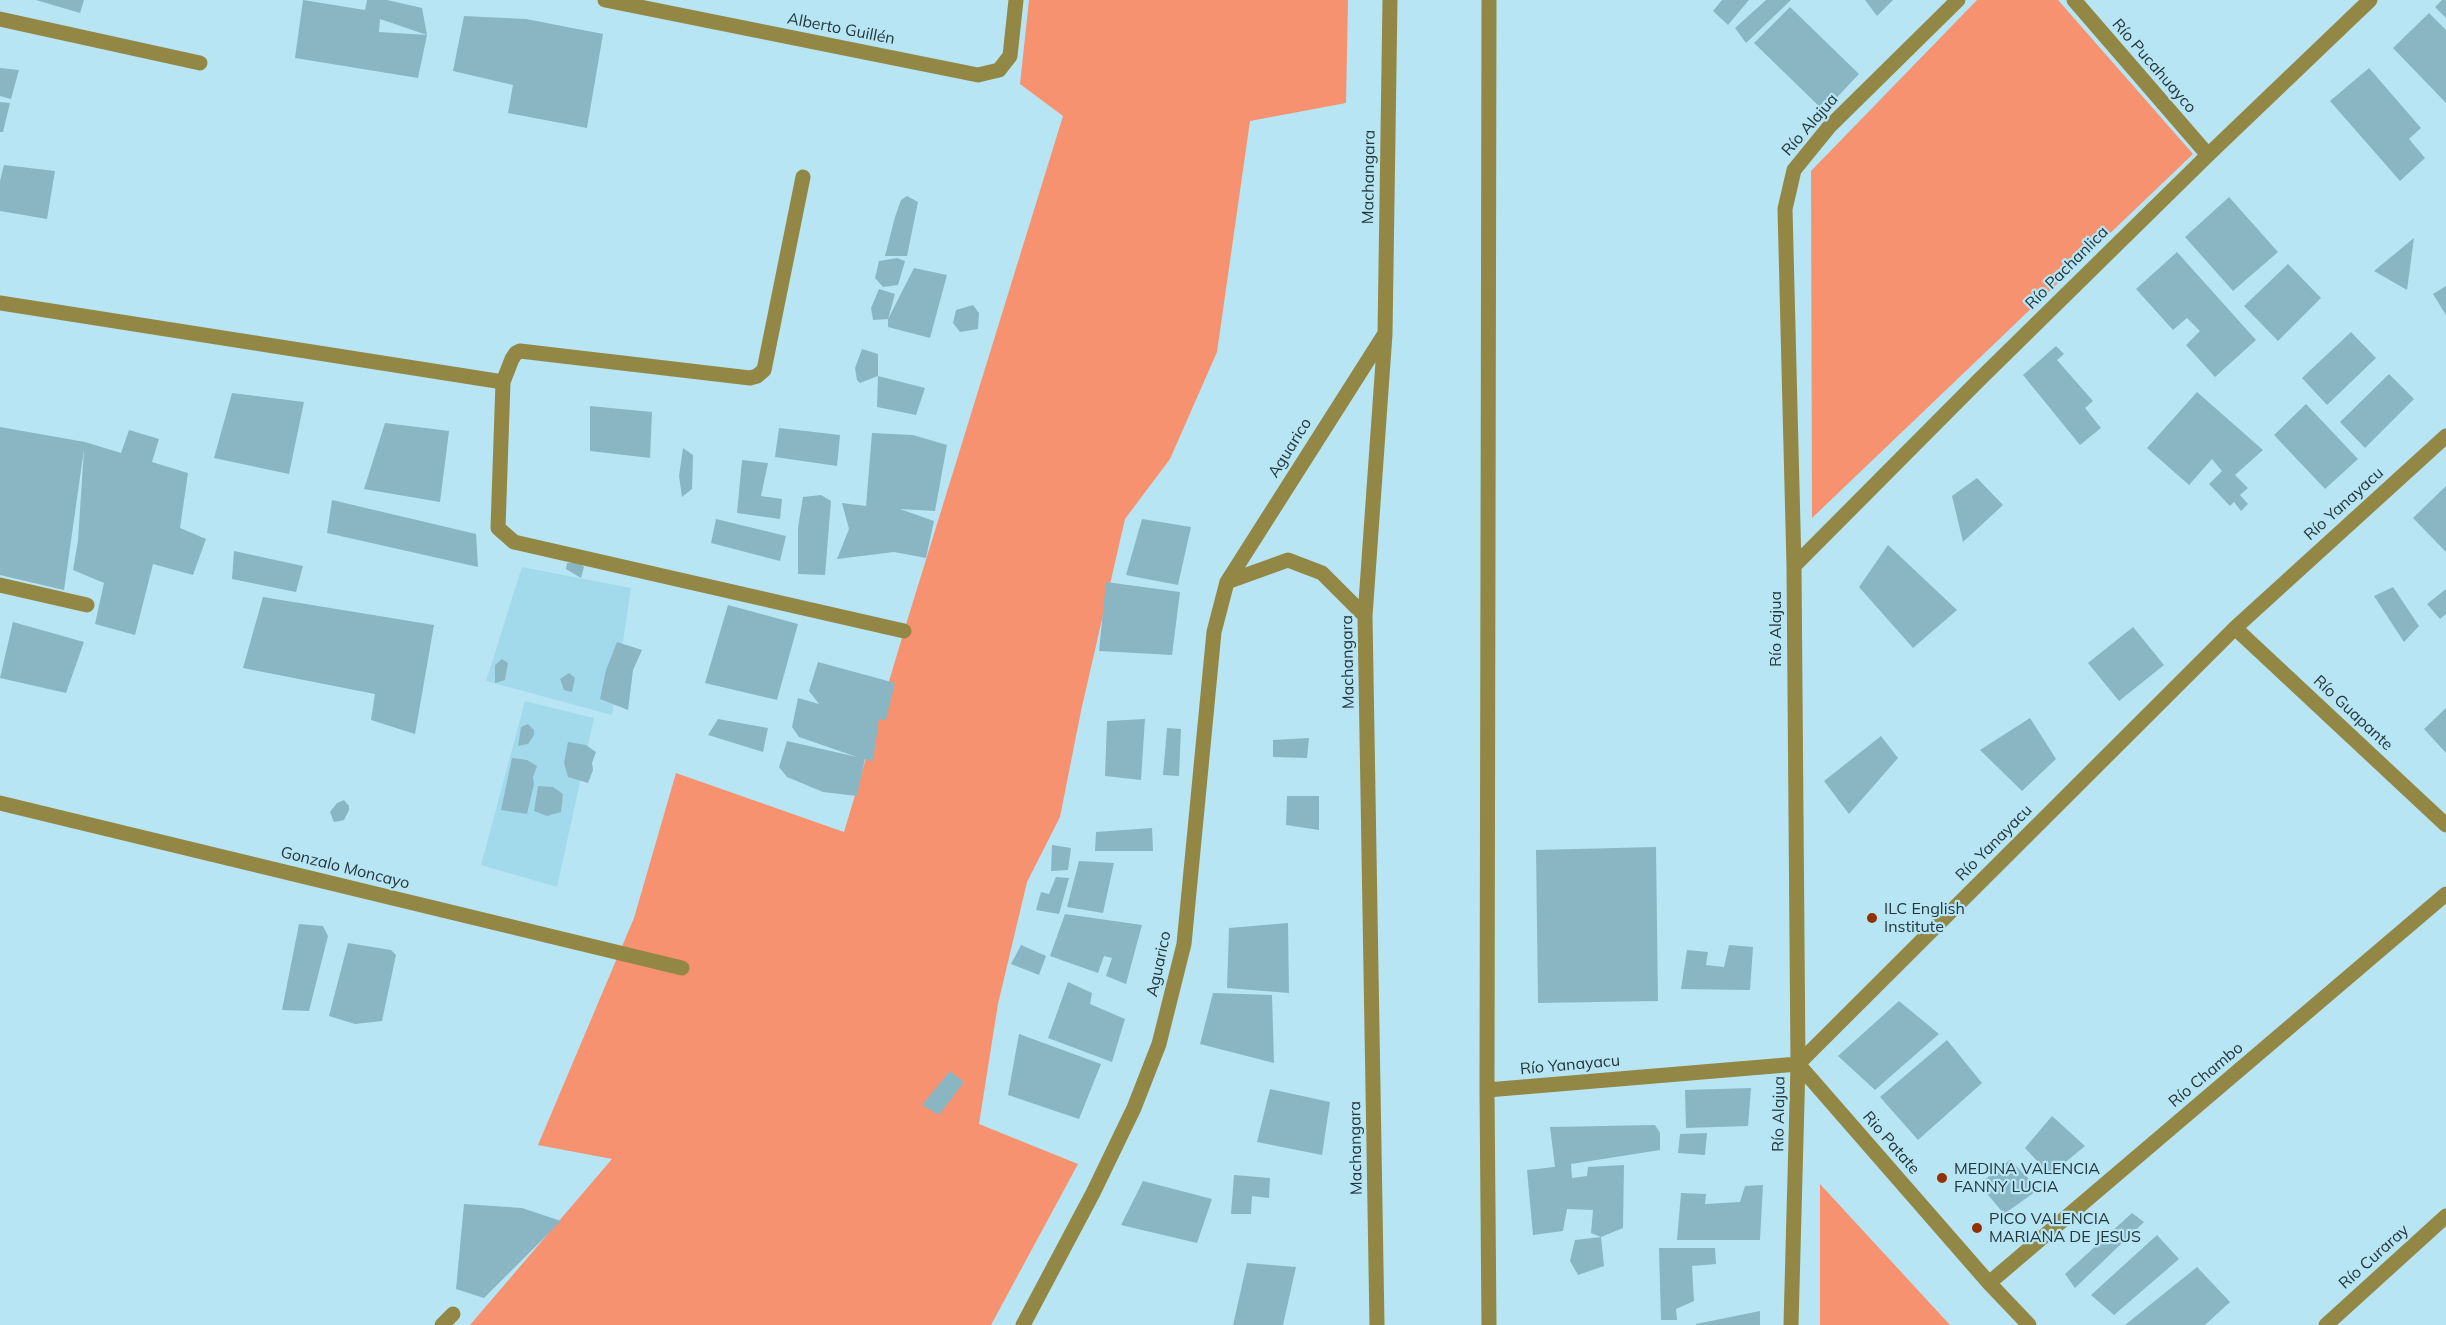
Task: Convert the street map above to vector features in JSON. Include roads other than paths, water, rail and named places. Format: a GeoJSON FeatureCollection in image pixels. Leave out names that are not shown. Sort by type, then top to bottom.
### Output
{"type":"FeatureCollection","features":[{"type":"Feature","properties":{"kind":"street","name":"Alberto Guillén"},"geometry":{"type":"LineString","coordinates":[[605,0],[978,75],[999,70],[1010,56],[1016,0]]}},
{"type":"Feature","properties":{"kind":"street","name":"Machangara"},"geometry":{"type":"LineString","coordinates":[[1377,1325],[1365,616],[1385,334],[1390,0]]}},
{"type":"Feature","properties":{"kind":"street"},"geometry":{"type":"LineString","coordinates":[[1489,0],[1487,1090],[1489,1325]]}},
{"type":"Feature","properties":{"kind":"street","name":"Río Alajua"},"geometry":{"type":"LineString","coordinates":[[1791,1325],[1798,1064],[1794,566],[1785,209],[1794,170],[1829,127],[1958,0]]}},
{"type":"Feature","properties":{"kind":"street","name":"Río Pucahuayco"},"geometry":{"type":"LineString","coordinates":[[2074,0],[2208,155]]}},
{"type":"Feature","properties":{"kind":"street","name":"Río Pachanlica"},"geometry":{"type":"LineString","coordinates":[[1794,566],[1978,381],[2370,0]]}},
{"type":"Feature","properties":{"kind":"street"},"geometry":{"type":"LineString","coordinates":[[0,19],[200,63]]}},
{"type":"Feature","properties":{"kind":"street"},"geometry":{"type":"LineString","coordinates":[[803,177],[764,370],[757,376],[750,378],[520,351],[516,353],[503,382],[498,528],[514,542],[904,631]]}},
{"type":"Feature","properties":{"kind":"street"},"geometry":{"type":"LineString","coordinates":[[0,303],[503,382]]}},
{"type":"Feature","properties":{"kind":"street","name":"Aguarico"},"geometry":{"type":"LineString","coordinates":[[1023,1325],[1094,1193],[1134,1108],[1159,1044],[1184,944],[1214,632],[1227,582],[1385,334]]}},
{"type":"Feature","properties":{"kind":"street","name":"Río Yanayacu"},"geometry":{"type":"LineString","coordinates":[[1487,1090],[1798,1064],[2235,628],[2446,436]]}},
{"type":"Feature","properties":{"kind":"street"},"geometry":{"type":"LineString","coordinates":[[1227,582],[1288,560],[1322,573],[1365,616]]}},
{"type":"Feature","properties":{"kind":"street"},"geometry":{"type":"LineString","coordinates":[[0,585],[87,605]]}},
{"type":"Feature","properties":{"kind":"street","name":"Río Guapante"},"geometry":{"type":"LineString","coordinates":[[2235,628],[2446,825]]}},
{"type":"Feature","properties":{"kind":"street","name":"Gonzalo Moncayo"},"geometry":{"type":"LineString","coordinates":[[0,803],[682,968]]}},
{"type":"Feature","properties":{"kind":"street","name":"Río Chambo"},"geometry":{"type":"LineString","coordinates":[[1989,1283],[2446,894]]}},
{"type":"Feature","properties":{"kind":"street","name":"Rio Patate"},"geometry":{"type":"LineString","coordinates":[[1798,1064],[1989,1283],[2029,1325]]}},
{"type":"Feature","properties":{"kind":"street","name":"Río Curaray"},"geometry":{"type":"LineString","coordinates":[[2326,1325],[2446,1216]]}},
{"type":"Feature","properties":{"kind":"place","name":"ILC English Institute"},"geometry":{"type":"Point","coordinates":[1872,918]}},
{"type":"Feature","properties":{"kind":"place","name":"MEDINA VALENCIA FANNY LUCIA"},"geometry":{"type":"Point","coordinates":[1942,1178]}},
{"type":"Feature","properties":{"kind":"place","name":"PICO VALENCIA MARIANA DE JESUS"},"geometry":{"type":"Point","coordinates":[1977,1228]}}]}
